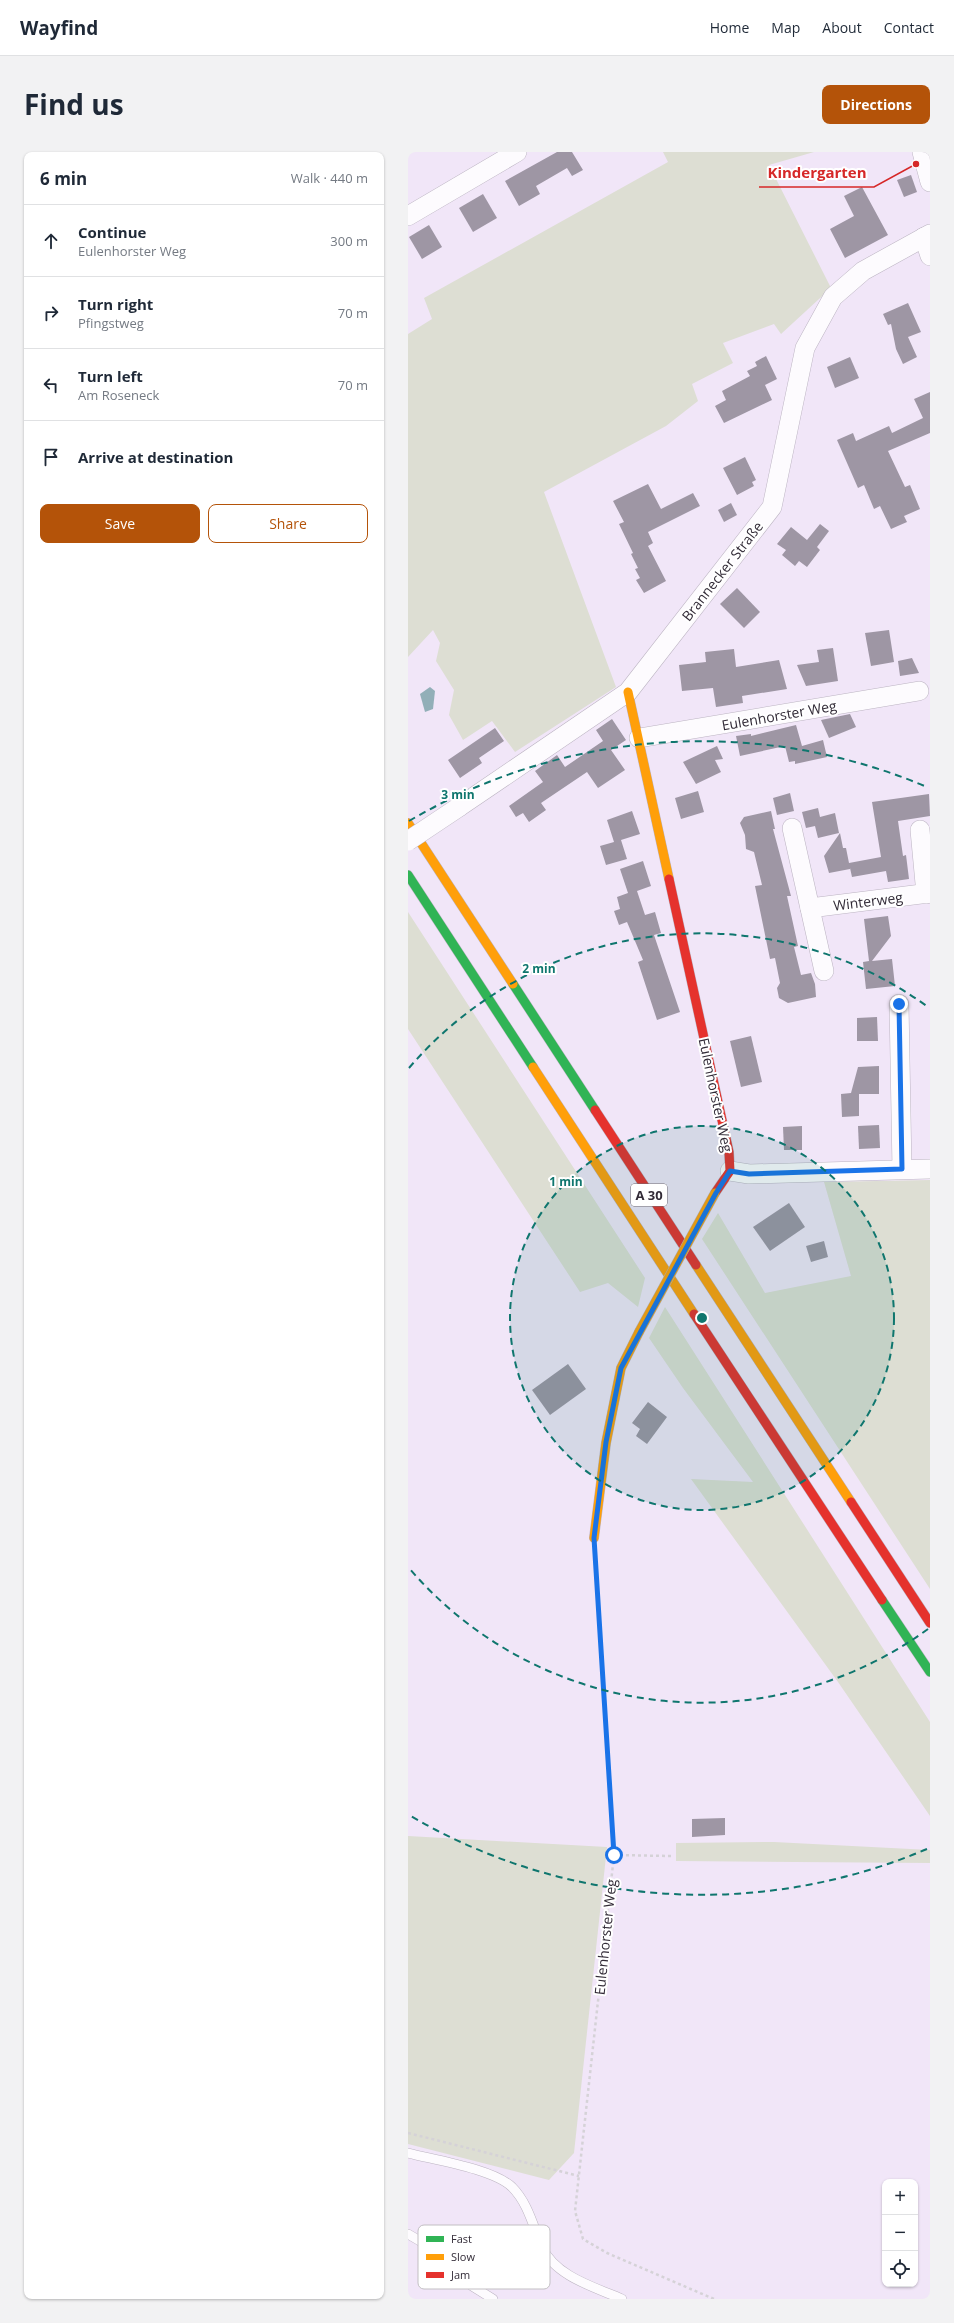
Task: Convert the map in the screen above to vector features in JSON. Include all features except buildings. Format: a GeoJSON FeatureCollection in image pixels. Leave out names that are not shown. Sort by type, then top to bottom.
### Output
{"type":"FeatureCollection","features":[{"type":"Feature","properties":{"kind":"main road","name":"Eulenhorster Weg"},"geometry":{"type":"LineString","coordinates":[[594,1538],[606,1442],[621,1368],[639,1332],[716,1193],[730,1171],[730,1152],[628,692]]}},
{"type":"Feature","properties":{"kind":"main road","name":"A 30"},"geometry":{"type":"LineString","coordinates":[[408,824],[930,1623]]}},
{"type":"Feature","properties":{"kind":"main road","name":"A 30"},"geometry":{"type":"LineString","coordinates":[[408,875],[775,1438],[930,1672]]}},
{"type":"Feature","properties":{"kind":"street"},"geometry":{"type":"LineString","coordinates":[[408,216],[517,152]]}},
{"type":"Feature","properties":{"kind":"street"},"geometry":{"type":"LineString","coordinates":[[922,152],[930,182]]}},
{"type":"Feature","properties":{"kind":"street"},"geometry":{"type":"LineString","coordinates":[[927,235],[930,256]]}},
{"type":"Feature","properties":{"kind":"street","name":"Brannecker Straße"},"geometry":{"type":"LineString","coordinates":[[408,841],[628,692],[772,507],[805,348],[833,297],[863,271],[927,235]]}},
{"type":"Feature","properties":{"kind":"street","name":"Eulenhorster Weg"},"geometry":{"type":"LineString","coordinates":[[639,738],[919,692]]}},
{"type":"Feature","properties":{"kind":"street"},"geometry":{"type":"LineString","coordinates":[[792,828],[824,971]]}},
{"type":"Feature","properties":{"kind":"street","name":"Winterweg"},"geometry":{"type":"LineString","coordinates":[[810,908],[928,893],[920,830]]}},
{"type":"Feature","properties":{"kind":"street"},"geometry":{"type":"LineString","coordinates":[[899,1004],[902,1169]]}},
{"type":"Feature","properties":{"kind":"street"},"geometry":{"type":"LineString","coordinates":[[730,1171],[749,1174],[930,1169]]}},
{"type":"Feature","properties":{"kind":"lane"},"geometry":{"type":"LineString","coordinates":[[408,2153],[494,2175],[511,2186],[523,2200],[533,2225]]}},
{"type":"Feature","properties":{"kind":"lane"},"geometry":{"type":"LineString","coordinates":[[408,2234],[418,2240]]}},
{"type":"Feature","properties":{"kind":"lane"},"geometry":{"type":"LineString","coordinates":[[550,2260],[575,2278],[622,2299]]}},
{"type":"Feature","properties":{"kind":"lane"},"geometry":{"type":"LineString","coordinates":[[477,2289],[493,2299]]}},
{"type":"Feature","properties":{"kind":"path","name":"Eulenhorster Weg"},"geometry":{"type":"LineString","coordinates":[[594,1538],[614,1855],[575,2211],[583,2239],[607,2252],[714,2299]]}},
{"type":"Feature","properties":{"kind":"path"},"geometry":{"type":"LineString","coordinates":[[614,1855],[672,1856]]}},
{"type":"Feature","properties":{"kind":"path"},"geometry":{"type":"LineString","coordinates":[[408,2133],[579,2176]]}},
{"type":"Feature","properties":{"kind":"shaded area"},"geometry":{"type":"Polygon","coordinates":[[[663,152],[814,152],[769,165],[831,288],[781,334],[774,324],[723,343],[733,363],[692,384],[698,401],[666,426],[544,492],[616,687],[515,752],[492,721],[463,740],[449,715],[454,690],[436,661],[440,643],[433,630],[408,657],[408,334],[432,319],[424,298],[668,162],[663,152]]]}},
{"type":"Feature","properties":{"kind":"shaded area"},"geometry":{"type":"Polygon","coordinates":[[[430,687],[435,691],[433,709],[425,712],[420,694],[430,687]]]}},
{"type":"Feature","properties":{"kind":"shaded area"},"geometry":{"type":"Polygon","coordinates":[[[408,912],[645,1278],[638,1307],[608,1283],[580,1292],[408,1029],[408,912]]]}},
{"type":"Feature","properties":{"kind":"shaded area"},"geometry":{"type":"Polygon","coordinates":[[[930,1180],[930,1589],[702,1239],[718,1213],[765,1293],[851,1276],[824,1182],[930,1180]]]}},
{"type":"Feature","properties":{"kind":"shaded area"},"geometry":{"type":"Polygon","coordinates":[[[665,1307],[930,1722],[930,1816],[838,1682],[691,1479],[753,1482],[683,1388],[649,1338],[665,1307]]]}},
{"type":"Feature","properties":{"kind":"shaded area"},"geometry":{"type":"Polygon","coordinates":[[[408,1836],[607,1847],[574,2153],[549,2180],[408,2144],[408,1836]]]}},
{"type":"Feature","properties":{"kind":"shaded area"},"geometry":{"type":"Polygon","coordinates":[[[774,1842],[930,1850],[930,1863],[676,1861],[676,1843],[774,1842]]]}},
{"type":"Feature","properties":{"kind":"traffic: fast"},"geometry":{"type":"LineString","coordinates":[[408,875],[533,1067]]}},
{"type":"Feature","properties":{"kind":"traffic: fast"},"geometry":{"type":"LineString","coordinates":[[513,984],[595,1110]]}},
{"type":"Feature","properties":{"kind":"traffic: fast"},"geometry":{"type":"LineString","coordinates":[[882,1600],[930,1672]]}},
{"type":"Feature","properties":{"kind":"traffic: slow"},"geometry":{"type":"LineString","coordinates":[[628,692],[669,879]]}},
{"type":"Feature","properties":{"kind":"traffic: slow"},"geometry":{"type":"LineString","coordinates":[[408,823],[513,984]]}},
{"type":"Feature","properties":{"kind":"traffic: slow"},"geometry":{"type":"LineString","coordinates":[[533,1067],[694,1314]]}},
{"type":"Feature","properties":{"kind":"traffic: slow"},"geometry":{"type":"LineString","coordinates":[[639,1332],[715,1193]]}},
{"type":"Feature","properties":{"kind":"traffic: slow"},"geometry":{"type":"LineString","coordinates":[[696,1265],[851,1502]]}},
{"type":"Feature","properties":{"kind":"traffic: slow"},"geometry":{"type":"LineString","coordinates":[[594,1538],[606,1443],[621,1368],[639,1332]]}},
{"type":"Feature","properties":{"kind":"traffic: jam"},"geometry":{"type":"LineString","coordinates":[[669,879],[729,1152],[730,1171],[715,1193]]}},
{"type":"Feature","properties":{"kind":"traffic: jam"},"geometry":{"type":"LineString","coordinates":[[595,1110],[696,1265]]}},
{"type":"Feature","properties":{"kind":"traffic: jam"},"geometry":{"type":"LineString","coordinates":[[694,1314],[882,1600]]}},
{"type":"Feature","properties":{"kind":"traffic: jam"},"geometry":{"type":"LineString","coordinates":[[851,1502],[930,1623]]}},
{"type":"Feature","properties":{"kind":"place","name":"Kindergarten"},"geometry":{"type":"Point","coordinates":[916,164]}},
{"type":"Feature","properties":{"kind":"route"},"geometry":{"type":"LineString","coordinates":[[614,1855],[594,1538],[606,1442],[621,1368],[639,1332],[716,1193],[730,1171],[749,1174],[902,1169],[899,1004]]}}]}
